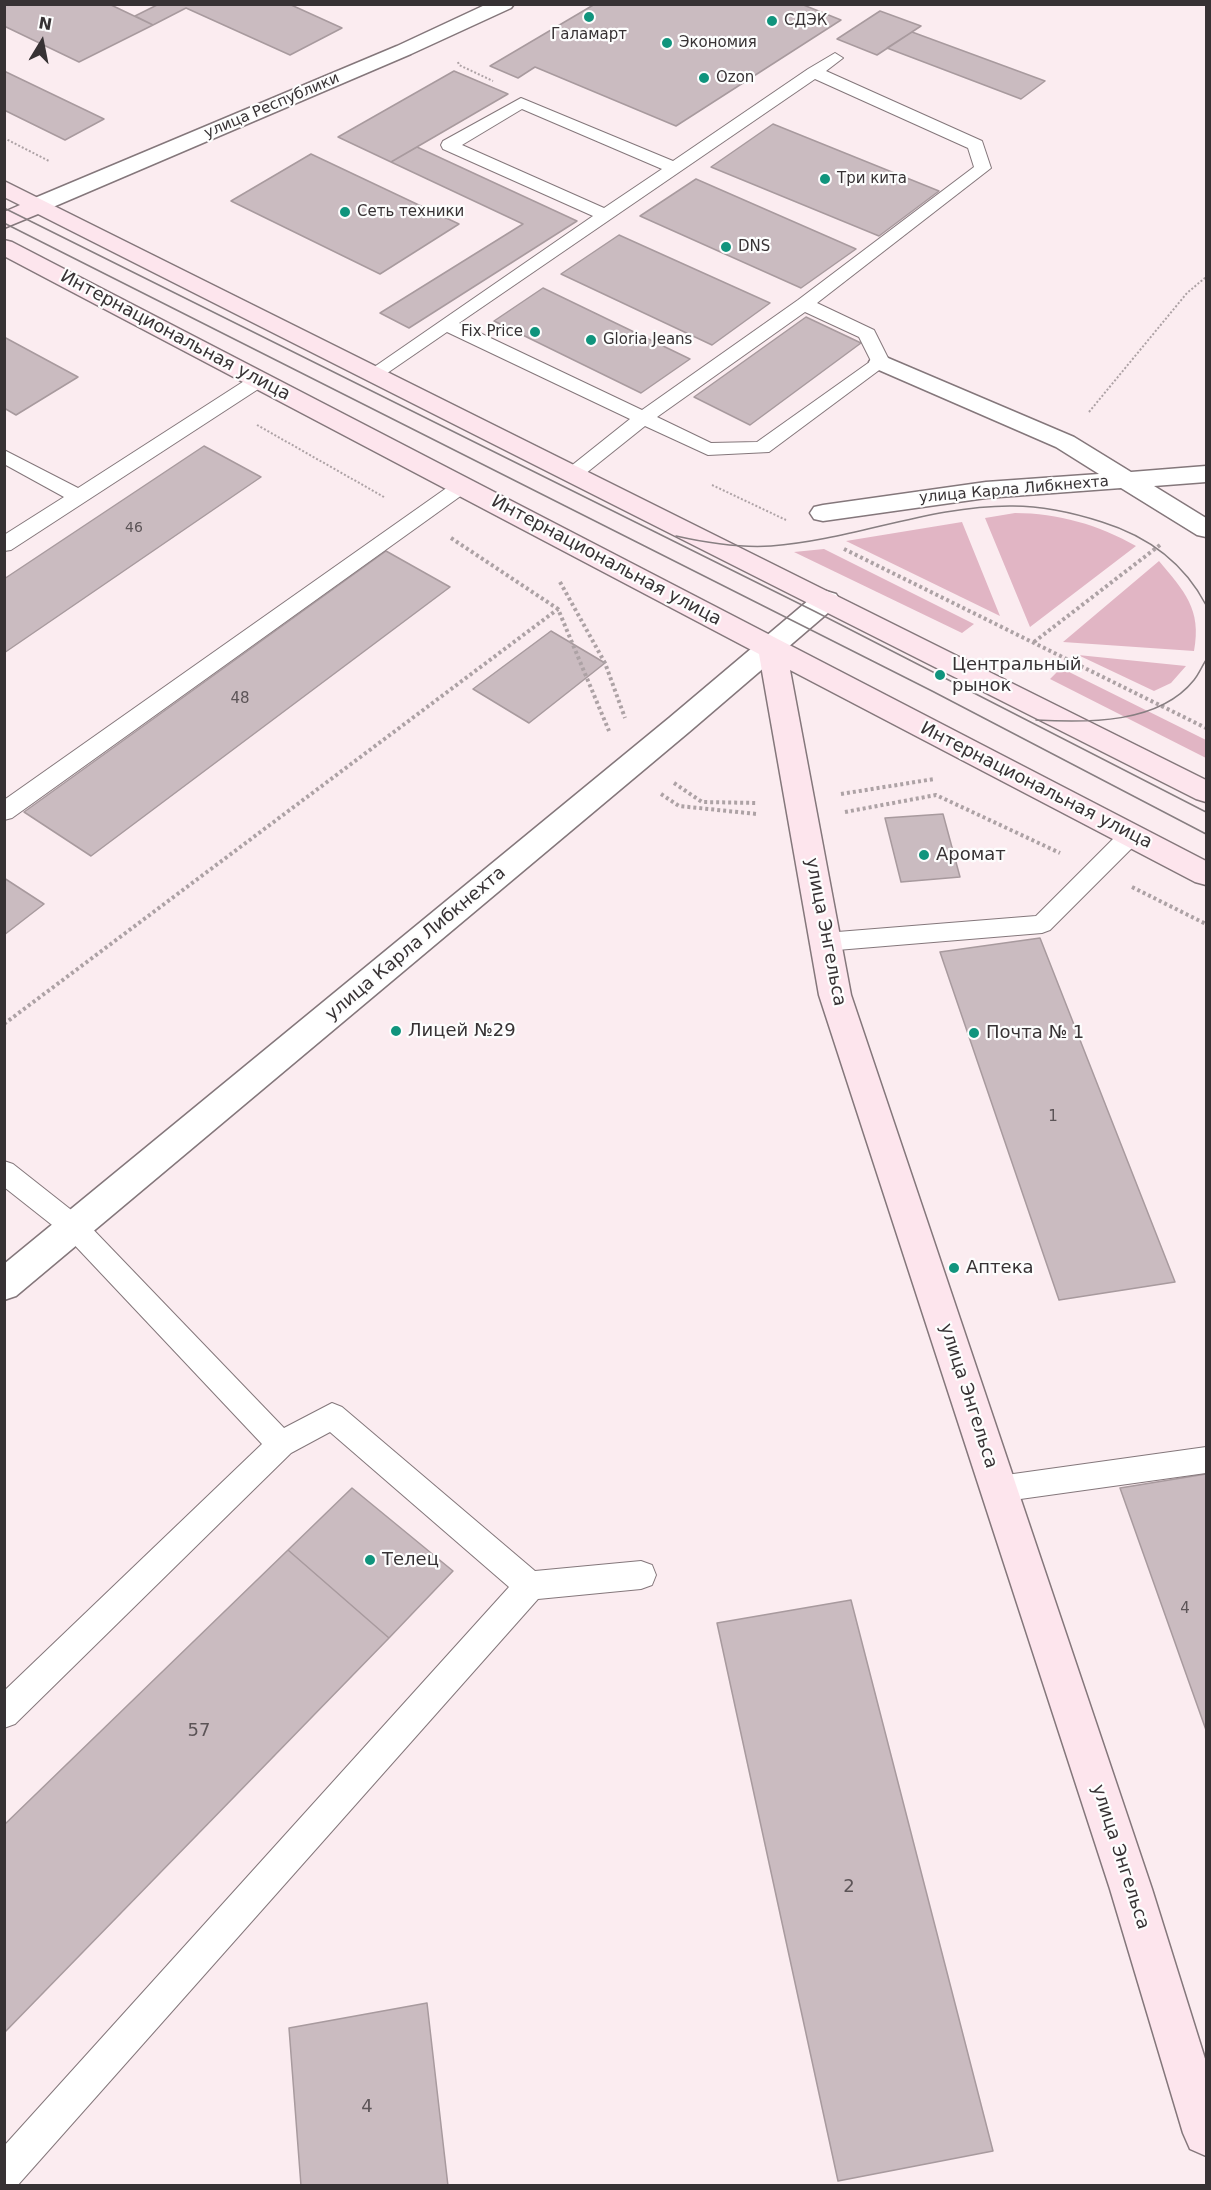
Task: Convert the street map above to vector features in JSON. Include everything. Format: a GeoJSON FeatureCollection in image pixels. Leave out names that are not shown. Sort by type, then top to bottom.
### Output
{"type":"FeatureCollection","features":[{"type":"Feature","properties":{"kind":"main road"},"geometry":{"type":"LineString","coordinates":[[4,188],[1206,792]]}},
{"type":"Feature","properties":{"kind":"main road"},"geometry":{"type":"LineString","coordinates":[[4,221],[38,205]]}},
{"type":"Feature","properties":{"kind":"main road","name":"Интернациональная улица"},"geometry":{"type":"LineString","coordinates":[[4,247],[845,688],[1206,874]]}},
{"type":"Feature","properties":{"kind":"main road","name":"улица Энгельса"},"geometry":{"type":"LineString","coordinates":[[772,648],[835,995],[1131,1889],[1206,2133]]}},
{"type":"Feature","properties":{"kind":"street","name":"улица Республики"},"geometry":{"type":"LineString","coordinates":[[38,205],[504,4]]}},
{"type":"Feature","properties":{"kind":"street"},"geometry":{"type":"LineString","coordinates":[[881,362],[1065,442],[1202,526]]}},
{"type":"Feature","properties":{"kind":"street","name":"улица Карла Либкнехта"},"geometry":{"type":"LineString","coordinates":[[823,513],[986,490],[1206,474]]}},
{"type":"Feature","properties":{"kind":"street","name":"улица Карла Либкнехта"},"geometry":{"type":"LineString","coordinates":[[4,1286],[639,759],[826,600]]}},
{"type":"Feature","properties":{"kind":"lane"},"geometry":{"type":"LineString","coordinates":[[373,374],[835,58]]}},
{"type":"Feature","properties":{"kind":"lane"},"geometry":{"type":"LineString","coordinates":[[573,474],[644,418],[804,304],[983,168],[976,145],[814,72]]}},
{"type":"Feature","properties":{"kind":"lane"},"geometry":{"type":"LineString","coordinates":[[606,214],[449,145],[520,103],[674,168]]}},
{"type":"Feature","properties":{"kind":"lane"},"geometry":{"type":"LineString","coordinates":[[446,324],[708,449],[762,448],[881,362],[867,334],[804,304]]}},
{"type":"Feature","properties":{"kind":"lane"},"geometry":{"type":"LineString","coordinates":[[4,545],[259,380]]}},
{"type":"Feature","properties":{"kind":"lane"},"geometry":{"type":"LineString","coordinates":[[4,456],[78,497]]}},
{"type":"Feature","properties":{"kind":"lane"},"geometry":{"type":"LineString","coordinates":[[4,812],[462,486]]}},
{"type":"Feature","properties":{"kind":"lane"},"geometry":{"type":"LineString","coordinates":[[825,942],[1042,924],[1131,835]]}},
{"type":"Feature","properties":{"kind":"lane"},"geometry":{"type":"LineString","coordinates":[[4,1172],[75,1228],[281,1444]]}},
{"type":"Feature","properties":{"kind":"lane"},"geometry":{"type":"LineString","coordinates":[[4,1713],[281,1444],[332,1416],[530,1586]]}},
{"type":"Feature","properties":{"kind":"lane"},"geometry":{"type":"LineString","coordinates":[[999,1489],[1206,1460]]}},
{"type":"Feature","properties":{"kind":"lane"},"geometry":{"type":"LineString","coordinates":[[4,2173],[530,1586],[641,1575]]}},
{"type":"Feature","properties":{"kind":"path"},"geometry":{"type":"LineString","coordinates":[[456,55],[459,65],[513,91],[520,103]]}},
{"type":"Feature","properties":{"kind":"path"},"geometry":{"type":"LineString","coordinates":[[702,480],[787,520]]}},
{"type":"Feature","properties":{"kind":"path"},"geometry":{"type":"LineString","coordinates":[[1034,642],[1156,547],[1202,526]]}},
{"type":"Feature","properties":{"kind":"path"},"geometry":{"type":"LineString","coordinates":[[844,548],[1206,728]]}},
{"type":"Feature","properties":{"kind":"path"},"geometry":{"type":"LineString","coordinates":[[555,573],[605,663],[639,759],[702,802],[802,812],[936,795],[1206,924]]}},
{"type":"Feature","properties":{"kind":"path"},"geometry":{"type":"LineString","coordinates":[[4,1024],[558,609]]}},
{"type":"Feature","properties":{"kind":"path"},"geometry":{"type":"LineString","coordinates":[[802,812],[936,778]]}},
{"type":"Feature","properties":{"kind":"shaded area"},"geometry":{"type":"Polygon","coordinates":[[[1015,513],[1047,515],[1093,526],[1136,546],[1030,627],[985,518],[1015,513]]]}},
{"type":"Feature","properties":{"kind":"shaded area"},"geometry":{"type":"Polygon","coordinates":[[[962,522],[1000,616],[846,541],[962,522]]]}},
{"type":"Feature","properties":{"kind":"shaded area"},"geometry":{"type":"Polygon","coordinates":[[[824,549],[974,624],[962,633],[794,552],[824,549]]]}},
{"type":"Feature","properties":{"kind":"shaded area"},"geometry":{"type":"Polygon","coordinates":[[[1159,561],[1183,592],[1193,612],[1196,636],[1194,651],[1063,642],[1159,561]]]}},
{"type":"Feature","properties":{"kind":"shaded area"},"geometry":{"type":"Polygon","coordinates":[[[1078,655],[1186,666],[1171,683],[1154,691],[1078,655]]]}},
{"type":"Feature","properties":{"kind":"shaded area"},"geometry":{"type":"Polygon","coordinates":[[[1061,668],[1206,740],[1206,758],[1050,679],[1061,668]]]}},
{"type":"Feature","properties":{"kind":"building"},"geometry":{"type":"Polygon","coordinates":[[[4,4],[109,4],[153,25],[79,62],[4,26],[4,4]]]}},
{"type":"Feature","properties":{"kind":"building"},"geometry":{"type":"Polygon","coordinates":[[[159,4],[289,4],[342,28],[290,55],[186,8],[153,25],[135,16],[159,4]]]}},
{"type":"Feature","properties":{"kind":"building","name":"Экономия"},"geometry":{"type":"Polygon","coordinates":[[[595,4],[801,4],[841,20],[676,126],[535,67],[518,78],[490,66],[595,4]]]}},
{"type":"Feature","properties":{"kind":"building"},"geometry":{"type":"Polygon","coordinates":[[[880,11],[921,26],[877,55],[837,39],[880,11]]]}},
{"type":"Feature","properties":{"kind":"building"},"geometry":{"type":"Polygon","coordinates":[[[912,32],[1045,81],[1021,99],[887,48],[912,32]]]}},
{"type":"Feature","properties":{"kind":"building"},"geometry":{"type":"Polygon","coordinates":[[[4,71],[104,119],[65,140],[4,110],[4,71]]]}},
{"type":"Feature","properties":{"kind":"building"},"geometry":{"type":"Polygon","coordinates":[[[454,71],[508,94],[391,162],[338,137],[454,71]]]}},
{"type":"Feature","properties":{"kind":"building","name":"Три кита"},"geometry":{"type":"Polygon","coordinates":[[[773,124],[939,191],[879,236],[711,167],[773,124]]]}},
{"type":"Feature","properties":{"kind":"building"},"geometry":{"type":"Polygon","coordinates":[[[417,147],[577,221],[409,328],[380,313],[523,224],[391,162],[417,147]]]}},
{"type":"Feature","properties":{"kind":"building","name":"Сеть техники"},"geometry":{"type":"Polygon","coordinates":[[[311,154],[459,224],[380,274],[231,201],[311,154]]]}},
{"type":"Feature","properties":{"kind":"building"},"geometry":{"type":"Polygon","coordinates":[[[696,179],[856,249],[801,288],[640,216],[696,179]]]}},
{"type":"Feature","properties":{"kind":"building"},"geometry":{"type":"Polygon","coordinates":[[[619,235],[770,303],[712,345],[561,274],[619,235]]]}},
{"type":"Feature","properties":{"kind":"building","name":"Gloria Jeans"},"geometry":{"type":"Polygon","coordinates":[[[543,288],[690,359],[641,393],[494,321],[543,288]]]}},
{"type":"Feature","properties":{"kind":"building"},"geometry":{"type":"Polygon","coordinates":[[[806,317],[861,343],[750,425],[694,397],[806,317]]]}},
{"type":"Feature","properties":{"kind":"building"},"geometry":{"type":"Polygon","coordinates":[[[4,337],[78,377],[16,415],[4,408],[4,337]]]}},
{"type":"Feature","properties":{"kind":"building"},"geometry":{"type":"Polygon","coordinates":[[[204,446],[261,477],[4,653],[4,579],[204,446]]]}},
{"type":"Feature","properties":{"kind":"building"},"geometry":{"type":"Polygon","coordinates":[[[386,551],[450,587],[91,856],[24,812],[386,551]]]}},
{"type":"Feature","properties":{"kind":"building"},"geometry":{"type":"Polygon","coordinates":[[[551,631],[605,663],[529,723],[473,689],[551,631]]]}},
{"type":"Feature","properties":{"kind":"building","name":"Аромат"},"geometry":{"type":"Polygon","coordinates":[[[943,814],[960,877],[901,882],[885,818],[943,814]]]}},
{"type":"Feature","properties":{"kind":"building"},"geometry":{"type":"Polygon","coordinates":[[[4,878],[44,904],[4,935],[4,878]]]}},
{"type":"Feature","properties":{"kind":"building"},"geometry":{"type":"Polygon","coordinates":[[[1040,938],[1175,1282],[1059,1300],[940,952],[1040,938]]]}},
{"type":"Feature","properties":{"kind":"building"},"geometry":{"type":"Polygon","coordinates":[[[1206,1474],[1206,1730],[1120,1488],[1206,1474]]]}},
{"type":"Feature","properties":{"kind":"building","name":"Телец"},"geometry":{"type":"Polygon","coordinates":[[[352,1488],[453,1571],[389,1638],[288,1550],[352,1488]]]}},
{"type":"Feature","properties":{"kind":"building"},"geometry":{"type":"Polygon","coordinates":[[[288,1550],[389,1638],[4,2033],[4,1825],[288,1550]]]}},
{"type":"Feature","properties":{"kind":"building"},"geometry":{"type":"Polygon","coordinates":[[[851,1600],[993,2151],[838,2181],[717,1623],[851,1600]]]}},
{"type":"Feature","properties":{"kind":"building"},"geometry":{"type":"Polygon","coordinates":[[[427,2003],[448,2186],[301,2186],[289,2028],[427,2003]]]}},
{"type":"Feature","properties":{"kind":"tram line"},"geometry":{"type":"LineString","coordinates":[[4,208],[814,611],[1206,812]]}},
{"type":"Feature","properties":{"kind":"tram line"},"geometry":{"type":"LineString","coordinates":[[4,223],[932,691],[1206,834]]}},
{"type":"Feature","properties":{"kind":"tram line"},"geometry":{"type":"LineString","coordinates":[[676,536],[723,544],[771,546],[802,543],[952,511],[982,507],[1024,506],[1069,513],[1102,522],[1149,543],[1187,576],[1206,605]]}},
{"type":"Feature","properties":{"kind":"tram line"},"geometry":{"type":"LineString","coordinates":[[1036,720],[1099,720],[1142,713],[1162,705],[1179,694],[1194,680],[1206,660]]}},
{"type":"Feature","properties":{"kind":"place","name":"Галамарт"},"geometry":{"type":"Point","coordinates":[589,17]}},
{"type":"Feature","properties":{"kind":"place","name":"СДЭК"},"geometry":{"type":"Point","coordinates":[772,21]}},
{"type":"Feature","properties":{"kind":"place","name":"Экономия"},"geometry":{"type":"Point","coordinates":[667,43]}},
{"type":"Feature","properties":{"kind":"place","name":"Ozon"},"geometry":{"type":"Point","coordinates":[704,78]}},
{"type":"Feature","properties":{"kind":"place","name":"Три кита"},"geometry":{"type":"Point","coordinates":[825,179]}},
{"type":"Feature","properties":{"kind":"place","name":"Сеть техники"},"geometry":{"type":"Point","coordinates":[345,212]}},
{"type":"Feature","properties":{"kind":"place","name":"DNS"},"geometry":{"type":"Point","coordinates":[726,247]}},
{"type":"Feature","properties":{"kind":"place","name":"Fix Price"},"geometry":{"type":"Point","coordinates":[535,332]}},
{"type":"Feature","properties":{"kind":"place","name":"Gloria Jeans"},"geometry":{"type":"Point","coordinates":[591,340]}},
{"type":"Feature","properties":{"kind":"place","name":"Центральный рынок"},"geometry":{"type":"Point","coordinates":[940,675]}},
{"type":"Feature","properties":{"kind":"place","name":"Аромат"},"geometry":{"type":"Point","coordinates":[924,855]}},
{"type":"Feature","properties":{"kind":"place","name":"Лицей №29"},"geometry":{"type":"Point","coordinates":[396,1031]}},
{"type":"Feature","properties":{"kind":"place","name":"Почта № 1"},"geometry":{"type":"Point","coordinates":[974,1033]}},
{"type":"Feature","properties":{"kind":"place","name":"Аптека"},"geometry":{"type":"Point","coordinates":[954,1268]}},
{"type":"Feature","properties":{"kind":"place","name":"Телец"},"geometry":{"type":"Point","coordinates":[370,1560]}}]}
